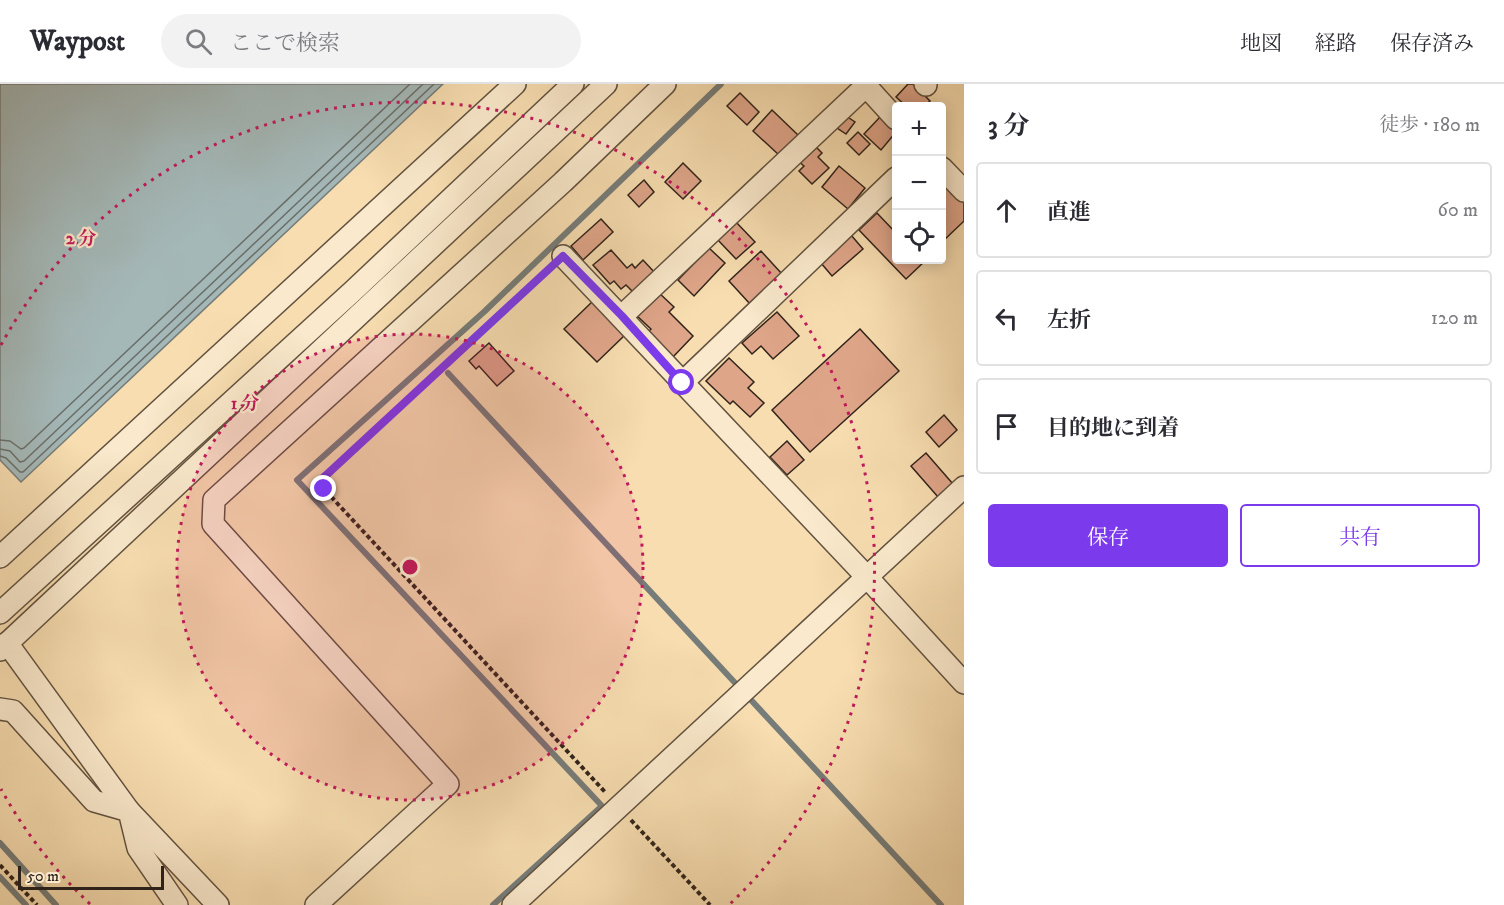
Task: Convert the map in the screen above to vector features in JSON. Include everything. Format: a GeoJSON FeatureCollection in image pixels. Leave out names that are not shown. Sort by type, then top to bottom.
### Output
{"type":"FeatureCollection","features":[{"type":"Feature","properties":{"kind":"street"},"geometry":{"type":"LineString","coordinates":[[0,557],[515,84]]}},
{"type":"Feature","properties":{"kind":"street"},"geometry":{"type":"LineString","coordinates":[[0,614],[353,291],[573,84]]}},
{"type":"Feature","properties":{"kind":"street"},"geometry":{"type":"LineString","coordinates":[[218,905],[129,811],[3,647],[606,84]]}},
{"type":"Feature","properties":{"kind":"street"},"geometry":{"type":"LineString","coordinates":[[316,905],[448,784],[213,524],[214,500],[563,182],[665,84]]}},
{"type":"Feature","properties":{"kind":"street"},"geometry":{"type":"LineString","coordinates":[[622,316],[867,85],[892,113]]}},
{"type":"Feature","properties":{"kind":"street"},"geometry":{"type":"LineString","coordinates":[[946,172],[964,191]]}},
{"type":"Feature","properties":{"kind":"street"},"geometry":{"type":"LineString","coordinates":[[682,383],[892,183]]}},
{"type":"Feature","properties":{"kind":"street"},"geometry":{"type":"LineString","coordinates":[[563,256],[867,576],[964,683]]}},
{"type":"Feature","properties":{"kind":"street"},"geometry":{"type":"LineString","coordinates":[[513,905],[964,487]]}},
{"type":"Feature","properties":{"kind":"street"},"geometry":{"type":"LineString","coordinates":[[0,709],[13,711],[94,801],[129,811]]}},
{"type":"Feature","properties":{"kind":"street"},"geometry":{"type":"LineString","coordinates":[[129,811],[138,848],[177,905]]}},
{"type":"Feature","properties":{"kind":"path"},"geometry":{"type":"LineString","coordinates":[[563,256],[322,479],[324,489],[710,905]]}},
{"type":"Feature","properties":{"kind":"path"},"geometry":{"type":"LineString","coordinates":[[0,865],[37,905]]}},
{"type":"Feature","properties":{"kind":"water"},"geometry":{"type":"Polygon","coordinates":[[[0,84],[443,84],[21,482],[0,460],[0,84]]]}},
{"type":"Feature","properties":{"kind":"building"},"geometry":{"type":"Polygon","coordinates":[[[908,84],[913,84],[930,101],[902,102],[896,97],[908,84]]]}},
{"type":"Feature","properties":{"kind":"building"},"geometry":{"type":"Polygon","coordinates":[[[740,93],[759,112],[747,125],[727,106],[740,93]]]}},
{"type":"Feature","properties":{"kind":"building"},"geometry":{"type":"Polygon","coordinates":[[[772,110],[798,135],[779,155],[753,131],[772,110]]]}},
{"type":"Feature","properties":{"kind":"building"},"geometry":{"type":"Polygon","coordinates":[[[846,116],[855,122],[846,134],[837,128],[846,116]]]}},
{"type":"Feature","properties":{"kind":"building"},"geometry":{"type":"Polygon","coordinates":[[[880,117],[892,128],[892,137],[881,150],[864,134],[880,117]]]}},
{"type":"Feature","properties":{"kind":"building"},"geometry":{"type":"Polygon","coordinates":[[[858,132],[870,144],[859,155],[847,143],[858,132]]]}},
{"type":"Feature","properties":{"kind":"building"},"geometry":{"type":"Polygon","coordinates":[[[814,145],[822,153],[818,157],[829,168],[812,184],[799,171],[804,166],[798,161],[814,145]]]}},
{"type":"Feature","properties":{"kind":"building"},"geometry":{"type":"Polygon","coordinates":[[[683,163],[701,181],[683,199],[665,182],[683,163]]]}},
{"type":"Feature","properties":{"kind":"building"},"geometry":{"type":"Polygon","coordinates":[[[839,166],[865,188],[848,209],[822,187],[839,166]]]}},
{"type":"Feature","properties":{"kind":"building"},"geometry":{"type":"Polygon","coordinates":[[[644,180],[654,192],[639,207],[628,195],[644,180]]]}},
{"type":"Feature","properties":{"kind":"building"},"geometry":{"type":"Polygon","coordinates":[[[946,182],[964,202],[964,221],[946,238],[946,182]]]}},
{"type":"Feature","properties":{"kind":"building"},"geometry":{"type":"Polygon","coordinates":[[[877,213],[892,229],[892,264],[922,264],[906,279],[859,230],[877,213]]]}},
{"type":"Feature","properties":{"kind":"building"},"geometry":{"type":"Polygon","coordinates":[[[601,219],[613,232],[583,260],[571,246],[601,219]]]}},
{"type":"Feature","properties":{"kind":"building"},"geometry":{"type":"Polygon","coordinates":[[[735,221],[755,242],[736,259],[717,239],[735,221]]]}},
{"type":"Feature","properties":{"kind":"building"},"geometry":{"type":"Polygon","coordinates":[[[851,235],[863,249],[832,276],[821,263],[851,235]]]}},
{"type":"Feature","properties":{"kind":"building"},"geometry":{"type":"Polygon","coordinates":[[[709,248],[725,263],[694,296],[678,280],[709,248]]]}},
{"type":"Feature","properties":{"kind":"building"},"geometry":{"type":"Polygon","coordinates":[[[611,250],[627,268],[632,264],[635,268],[643,260],[656,274],[634,293],[626,285],[621,289],[614,281],[610,284],[593,265],[611,250]]]}},
{"type":"Feature","properties":{"kind":"building"},"geometry":{"type":"Polygon","coordinates":[[[761,251],[782,274],[750,304],[729,281],[761,251]]]}},
{"type":"Feature","properties":{"kind":"building"},"geometry":{"type":"Polygon","coordinates":[[[658,292],[674,307],[669,312],[693,336],[673,357],[647,333],[651,329],[636,315],[658,292]]]}},
{"type":"Feature","properties":{"kind":"building"},"geometry":{"type":"Polygon","coordinates":[[[593,301],[626,334],[597,362],[564,329],[593,301]]]}},
{"type":"Feature","properties":{"kind":"building"},"geometry":{"type":"Polygon","coordinates":[[[777,312],[799,336],[773,359],[761,346],[752,354],[742,343],[777,312]]]}},
{"type":"Feature","properties":{"kind":"building"},"geometry":{"type":"Polygon","coordinates":[[[860,329],[899,371],[810,452],[772,410],[860,329]]]}},
{"type":"Feature","properties":{"kind":"building"},"geometry":{"type":"Polygon","coordinates":[[[489,343],[514,371],[497,386],[479,366],[476,369],[469,361],[489,343]]]}},
{"type":"Feature","properties":{"kind":"building"},"geometry":{"type":"Polygon","coordinates":[[[729,358],[754,382],[748,388],[764,403],[750,417],[733,401],[730,404],[706,381],[729,358]]]}},
{"type":"Feature","properties":{"kind":"building"},"geometry":{"type":"Polygon","coordinates":[[[944,415],[957,430],[939,447],[926,432],[944,415]]]}},
{"type":"Feature","properties":{"kind":"building"},"geometry":{"type":"Polygon","coordinates":[[[787,441],[804,460],[787,475],[770,457],[787,441]]]}},
{"type":"Feature","properties":{"kind":"building"},"geometry":{"type":"Polygon","coordinates":[[[926,453],[953,484],[938,497],[911,466],[926,453]]]}},
{"type":"Feature","properties":{"kind":"waterway"},"geometry":{"type":"LineString","coordinates":[[493,905],[602,806],[297,480],[485,311],[721,84]]}},
{"type":"Feature","properties":{"kind":"waterway"},"geometry":{"type":"LineString","coordinates":[[448,373],[737,685]]}},
{"type":"Feature","properties":{"kind":"waterway"},"geometry":{"type":"LineString","coordinates":[[751,700],[941,905]]}},
{"type":"Feature","properties":{"kind":"waterway"},"geometry":{"type":"LineString","coordinates":[[0,843],[56,905]]}},
{"type":"Feature","properties":{"kind":"waterway"},"geometry":{"type":"LineString","coordinates":[[0,877],[26,905]]}},
{"type":"Feature","properties":{"kind":"route"},"geometry":{"type":"LineString","coordinates":[[324,489],[322,479],[563,256],[622,316],[682,383]]}}]}
